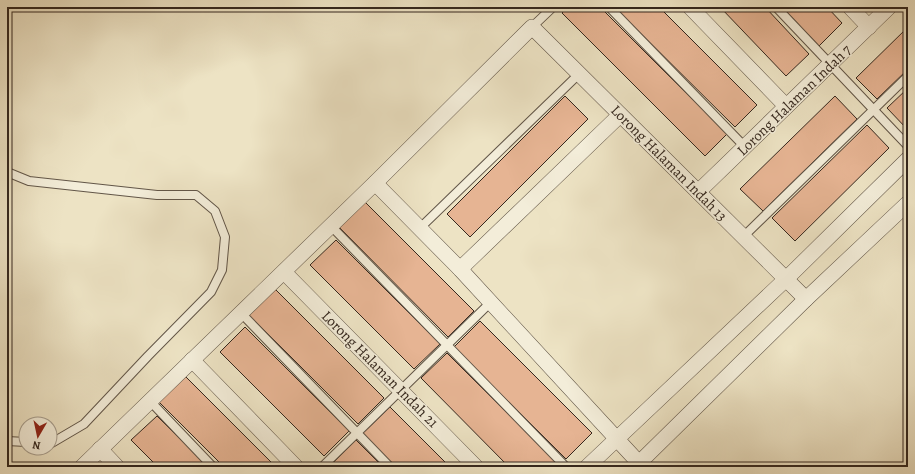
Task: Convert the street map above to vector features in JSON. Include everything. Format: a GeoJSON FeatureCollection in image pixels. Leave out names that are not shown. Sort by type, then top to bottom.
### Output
{"type":"FeatureCollection","features":[{"type":"Feature","properties":{"kind":"street"},"geometry":{"type":"LineString","coordinates":[[690,7],[786,106]]}},
{"type":"Feature","properties":{"kind":"street"},"geometry":{"type":"LineString","coordinates":[[850,7],[869,27]]}},
{"type":"Feature","properties":{"kind":"street","name":"Lorong Halaman Indah 7"},"geometry":{"type":"LineString","coordinates":[[698,192],[890,7]]}},
{"type":"Feature","properties":{"kind":"street","name":"Lorong Halaman Indah 13"},"geometry":{"type":"LineString","coordinates":[[532,27],[806,299]]}},
{"type":"Feature","properties":{"kind":"street"},"geometry":{"type":"LineString","coordinates":[[82,467],[284,272],[532,27]]}},
{"type":"Feature","properties":{"kind":"street"},"geometry":{"type":"LineString","coordinates":[[460,269],[620,115]]}},
{"type":"Feature","properties":{"kind":"street"},"geometry":{"type":"LineString","coordinates":[[587,467],[786,279],[908,160]]}},
{"type":"Feature","properties":{"kind":"street"},"geometry":{"type":"LineString","coordinates":[[375,183],[491,302],[617,438],[637,465],[806,299],[908,203]]}},
{"type":"Feature","properties":{"kind":"street","name":"Lorong Halaman Indah 21"},"geometry":{"type":"LineString","coordinates":[[284,272],[476,467]]}},
{"type":"Feature","properties":{"kind":"street"},"geometry":{"type":"LineString","coordinates":[[192,360],[296,467]]}},
{"type":"Feature","properties":{"kind":"street"},"geometry":{"type":"LineString","coordinates":[[100,449],[117,467]]}},
{"type":"Feature","properties":{"kind":"lane"},"geometry":{"type":"LineString","coordinates":[[532,27],[553,7]]}},
{"type":"Feature","properties":{"kind":"lane"},"geometry":{"type":"LineString","coordinates":[[609,7],[745,147]]}},
{"type":"Feature","properties":{"kind":"lane"},"geometry":{"type":"LineString","coordinates":[[776,7],[908,146]]}},
{"type":"Feature","properties":{"kind":"lane"},"geometry":{"type":"LineString","coordinates":[[420,228],[579,74]]}},
{"type":"Feature","properties":{"kind":"lane"},"geometry":{"type":"LineString","coordinates":[[743,237],[908,76]]}},
{"type":"Feature","properties":{"kind":"lane"},"geometry":{"type":"LineString","coordinates":[[7,172],[29,181],[157,195],[196,195],[215,211],[225,237],[222,270],[212,292],[148,356],[84,424],[58,439]]}},
{"type":"Feature","properties":{"kind":"lane"},"geometry":{"type":"LineString","coordinates":[[331,226],[566,467]]}},
{"type":"Feature","properties":{"kind":"lane"},"geometry":{"type":"LineString","coordinates":[[322,467],[491,302]]}},
{"type":"Feature","properties":{"kind":"lane"},"geometry":{"type":"LineString","coordinates":[[241,313],[390,467]]}},
{"type":"Feature","properties":{"kind":"lane"},"geometry":{"type":"LineString","coordinates":[[150,401],[213,467]]}},
{"type":"Feature","properties":{"kind":"lane"},"geometry":{"type":"LineString","coordinates":[[7,441],[18,442]]}},
{"type":"Feature","properties":{"kind":"building"},"geometry":{"type":"Polygon","coordinates":[[[568,7],[600,7],[727,134],[705,156],[562,13],[568,7]]]}},
{"type":"Feature","properties":{"kind":"building"},"geometry":{"type":"Polygon","coordinates":[[[614,7],[659,7],[757,105],[735,127],[614,7]]]}},
{"type":"Feature","properties":{"kind":"building"},"geometry":{"type":"Polygon","coordinates":[[[720,7],[765,7],[809,54],[786,76],[720,7]]]}},
{"type":"Feature","properties":{"kind":"building"},"geometry":{"type":"Polygon","coordinates":[[[782,7],[827,7],[842,23],[819,46],[782,7]]]}},
{"type":"Feature","properties":{"kind":"building"},"geometry":{"type":"Polygon","coordinates":[[[908,27],[908,69],[877,99],[856,78],[908,27]]]}},
{"type":"Feature","properties":{"kind":"building"},"geometry":{"type":"Polygon","coordinates":[[[908,88],[908,130],[887,108],[908,88]]]}},
{"type":"Feature","properties":{"kind":"building"},"geometry":{"type":"Polygon","coordinates":[[[565,96],[588,119],[470,237],[447,214],[565,96]]]}},
{"type":"Feature","properties":{"kind":"building"},"geometry":{"type":"Polygon","coordinates":[[[835,96],[857,119],[763,211],[740,189],[835,96]]]}},
{"type":"Feature","properties":{"kind":"building"},"geometry":{"type":"Polygon","coordinates":[[[867,125],[889,148],[795,241],[772,218],[867,125]]]}},
{"type":"Feature","properties":{"kind":"building"},"geometry":{"type":"Polygon","coordinates":[[[362,199],[474,311],[448,337],[336,224],[362,199]]]}},
{"type":"Feature","properties":{"kind":"building"},"geometry":{"type":"Polygon","coordinates":[[[336,240],[440,344],[414,369],[310,265],[336,240]]]}},
{"type":"Feature","properties":{"kind":"building"},"geometry":{"type":"Polygon","coordinates":[[[272,286],[384,398],[358,424],[246,312],[272,286]]]}},
{"type":"Feature","properties":{"kind":"building"},"geometry":{"type":"Polygon","coordinates":[[[480,321],[592,433],[566,459],[454,347],[480,321]]]}},
{"type":"Feature","properties":{"kind":"building"},"geometry":{"type":"Polygon","coordinates":[[[245,327],[349,431],[324,456],[220,352],[245,327]]]}},
{"type":"Feature","properties":{"kind":"building"},"geometry":{"type":"Polygon","coordinates":[[[447,353],[559,465],[556,467],[509,467],[421,378],[447,353]]]}},
{"type":"Feature","properties":{"kind":"building"},"geometry":{"type":"Polygon","coordinates":[[[183,374],[276,467],[224,467],[157,400],[183,374]]]}},
{"type":"Feature","properties":{"kind":"building"},"geometry":{"type":"Polygon","coordinates":[[[390,407],[450,467],[394,467],[362,434],[390,407]]]}},
{"type":"Feature","properties":{"kind":"building"},"geometry":{"type":"Polygon","coordinates":[[[157,416],[208,467],[158,467],[131,440],[157,416]]]}},
{"type":"Feature","properties":{"kind":"building"},"geometry":{"type":"Polygon","coordinates":[[[356,440],[383,467],[330,466],[356,440]]]}}]}
